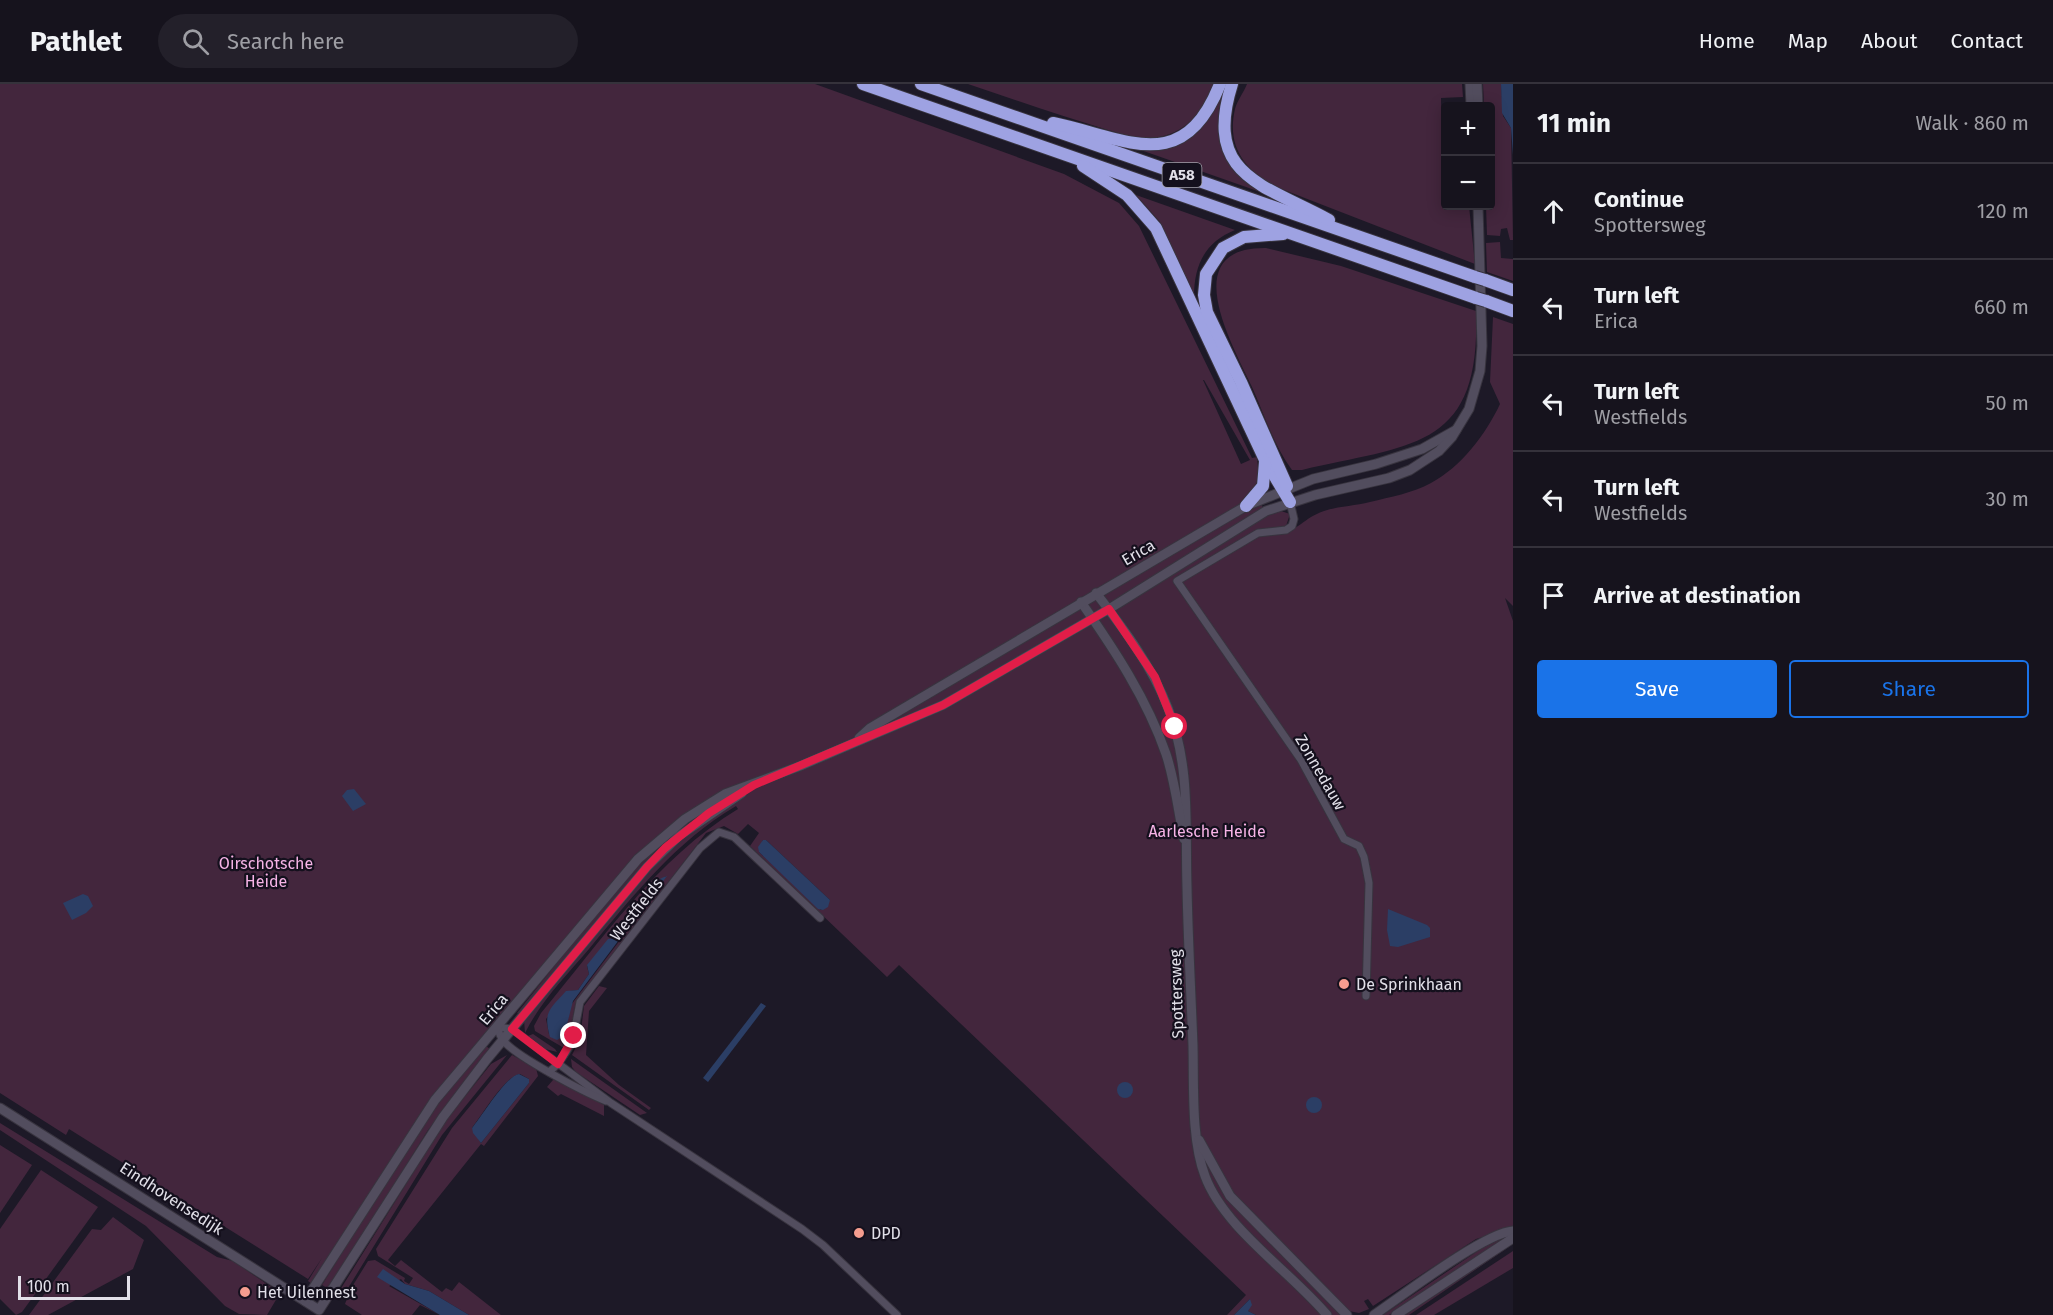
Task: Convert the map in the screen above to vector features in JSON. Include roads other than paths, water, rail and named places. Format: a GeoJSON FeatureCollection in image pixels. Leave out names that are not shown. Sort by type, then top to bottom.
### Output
{"type":"FeatureCollection","features":[{"type":"Feature","properties":{"kind":"highway","name":"A58"},"geometry":{"type":"LineString","coordinates":[[862,84],[1513,311]]}},
{"type":"Feature","properties":{"kind":"highway","name":"A58"},"geometry":{"type":"LineString","coordinates":[[921,84],[1513,290]]}},
{"type":"Feature","properties":{"kind":"highway","name":"A58"},"geometry":{"type":"LineString","coordinates":[[1005,113],[1073,127],[1125,143],[1150,145],[1176,140],[1197,125],[1213,102],[1220,84]]}},
{"type":"Feature","properties":{"kind":"highway","name":"A58"},"geometry":{"type":"LineString","coordinates":[[1232,84],[1223,126],[1227,147],[1239,168],[1266,189],[1296,202],[1358,237]]}},
{"type":"Feature","properties":{"kind":"highway","name":"A58"},"geometry":{"type":"LineString","coordinates":[[1067,155],[1127,195],[1156,228],[1265,460],[1284,489]]}},
{"type":"Feature","properties":{"kind":"highway","name":"A58"},"geometry":{"type":"LineString","coordinates":[[1284,489],[1241,382],[1207,312],[1204,295],[1209,268],[1217,255],[1230,243],[1250,236],[1290,234]]}},
{"type":"Feature","properties":{"kind":"highway"},"geometry":{"type":"LineString","coordinates":[[1246,506],[1263,486],[1265,460]]}},
{"type":"Feature","properties":{"kind":"highway"},"geometry":{"type":"LineString","coordinates":[[1284,489],[1290,502]]}},
{"type":"Feature","properties":{"kind":"street"},"geometry":{"type":"LineString","coordinates":[[1470,84],[1471,102]]}},
{"type":"Feature","properties":{"kind":"street"},"geometry":{"type":"LineString","coordinates":[[1478,84],[1478,102]]}},
{"type":"Feature","properties":{"kind":"street","name":"Erica"},"geometry":{"type":"LineString","coordinates":[[305,1301],[424,1114],[651,847],[705,806],[725,794],[754,785],[943,705],[1109,609],[1266,511],[1290,502],[1389,478],[1410,470],[1439,451],[1456,430],[1476,391],[1482,358],[1478,210]]}},
{"type":"Feature","properties":{"kind":"street","name":"Erica"},"geometry":{"type":"LineString","coordinates":[[855,741],[870,728],[1246,506],[1284,489],[1422,449],[1456,430]]}},
{"type":"Feature","properties":{"kind":"street","name":"Zonnedauw"},"geometry":{"type":"LineString","coordinates":[[1290,502],[1293,523],[1286,530],[1258,533],[1177,581],[1301,760],[1344,839],[1359,846],[1364,856],[1370,883],[1366,996]]}},
{"type":"Feature","properties":{"kind":"street","name":"Spottersweg"},"geometry":{"type":"LineString","coordinates":[[1096,593],[1155,677],[1175,727],[1186,786],[1186,849],[1198,1138],[1199,1156],[1205,1178],[1223,1208],[1327,1315]]}},
{"type":"Feature","properties":{"kind":"street","name":"Spottersweg"},"geometry":{"type":"LineString","coordinates":[[1081,602],[1129,676],[1155,724],[1176,793],[1186,849]]}},
{"type":"Feature","properties":{"kind":"street","name":"Erica"},"geometry":{"type":"LineString","coordinates":[[323,1312],[442,1117],[503,1040],[665,848],[709,813],[754,785]]}},
{"type":"Feature","properties":{"kind":"street","name":"Westfields"},"geometry":{"type":"LineString","coordinates":[[549,1072],[558,1064],[572,1043],[580,1002],[700,848],[719,832],[734,837],[819,918]]}},
{"type":"Feature","properties":{"kind":"street"},"geometry":{"type":"LineString","coordinates":[[497,1027],[512,1029],[611,1103],[802,1229],[897,1315]]}},
{"type":"Feature","properties":{"kind":"street"},"geometry":{"type":"LineString","coordinates":[[497,1027],[503,1040],[549,1072],[611,1103]]}},
{"type":"Feature","properties":{"kind":"street","name":"Eindhovensedijk"},"geometry":{"type":"LineString","coordinates":[[0,1108],[323,1312]]}},
{"type":"Feature","properties":{"kind":"street","name":"Spottersweg"},"geometry":{"type":"LineString","coordinates":[[1198,1138],[1230,1196],[1347,1315]]}},
{"type":"Feature","properties":{"kind":"street"},"geometry":{"type":"LineString","coordinates":[[1374,1315],[1478,1245],[1502,1233],[1513,1232]]}},
{"type":"Feature","properties":{"kind":"street"},"geometry":{"type":"LineString","coordinates":[[1396,1315],[1513,1238]]}},
{"type":"Feature","properties":{"kind":"water"},"geometry":{"type":"Polygon","coordinates":[[[1501,84],[1513,84],[1513,155],[1511,128],[1502,113],[1501,84]]]}},
{"type":"Feature","properties":{"kind":"water"},"geometry":{"type":"Polygon","coordinates":[[[354,789],[366,804],[353,811],[342,796],[347,790],[354,789]]]}},
{"type":"Feature","properties":{"kind":"water"},"geometry":{"type":"Polygon","coordinates":[[[763,840],[766,840],[830,900],[828,907],[823,910],[818,909],[759,852],[758,847],[763,840]]]}},
{"type":"Feature","properties":{"kind":"water"},"geometry":{"type":"Polygon","coordinates":[[[667,876],[573,1001],[564,1036],[557,1040],[550,1037],[547,1022],[552,1007],[566,991],[578,990],[589,974],[587,965],[608,939],[619,937],[626,918],[644,904],[654,883],[667,876]]]}},
{"type":"Feature","properties":{"kind":"water"},"geometry":{"type":"Polygon","coordinates":[[[83,894],[88,896],[93,906],[86,913],[72,920],[63,903],[83,894]]]}},
{"type":"Feature","properties":{"kind":"water"},"geometry":{"type":"Polygon","coordinates":[[[1388,909],[1427,925],[1430,928],[1430,937],[1398,947],[1390,946],[1387,930],[1388,909]]]}},
{"type":"Feature","properties":{"kind":"water"},"geometry":{"type":"Polygon","coordinates":[[[761,1003],[766,1006],[708,1082],[703,1078],[761,1003]]]}},
{"type":"Feature","properties":{"kind":"water"},"geometry":{"type":"Polygon","coordinates":[[[519,1074],[529,1079],[529,1083],[481,1143],[472,1128],[501,1089],[519,1074]]]}},
{"type":"Feature","properties":{"kind":"water"},"geometry":{"type":"Polygon","coordinates":[[[1125,1082],[1131,1084],[1133,1090],[1131,1096],[1125,1098],[1119,1096],[1117,1090],[1119,1084],[1125,1082]]]}},
{"type":"Feature","properties":{"kind":"water"},"geometry":{"type":"Polygon","coordinates":[[[1311,1097],[1317,1097],[1322,1105],[1320,1111],[1311,1113],[1306,1108],[1306,1102],[1311,1097]]]}},
{"type":"Feature","properties":{"kind":"water"},"geometry":{"type":"Polygon","coordinates":[[[383,1269],[405,1284],[429,1291],[469,1315],[440,1315],[377,1277],[383,1269]]]}},
{"type":"Feature","properties":{"kind":"water"},"geometry":{"type":"Polygon","coordinates":[[[1250,1299],[1252,1305],[1248,1311],[1256,1315],[1234,1315],[1250,1299]]]}},
{"type":"Feature","properties":{"kind":"place","name":"De Sprinkhaan"},"geometry":{"type":"Point","coordinates":[1344,984]}},
{"type":"Feature","properties":{"kind":"place","name":"DPD"},"geometry":{"type":"Point","coordinates":[859,1233]}},
{"type":"Feature","properties":{"kind":"place","name":"Het Uilennest"},"geometry":{"type":"Point","coordinates":[245,1292]}},
{"type":"Feature","properties":{"kind":"park label","name":"Aarlesche Heide"},"geometry":{"type":"Point","coordinates":[1207,831]}},
{"type":"Feature","properties":{"kind":"park label","name":"Oirschotsche Heide"},"geometry":{"type":"Point","coordinates":[266,872]}}]}
